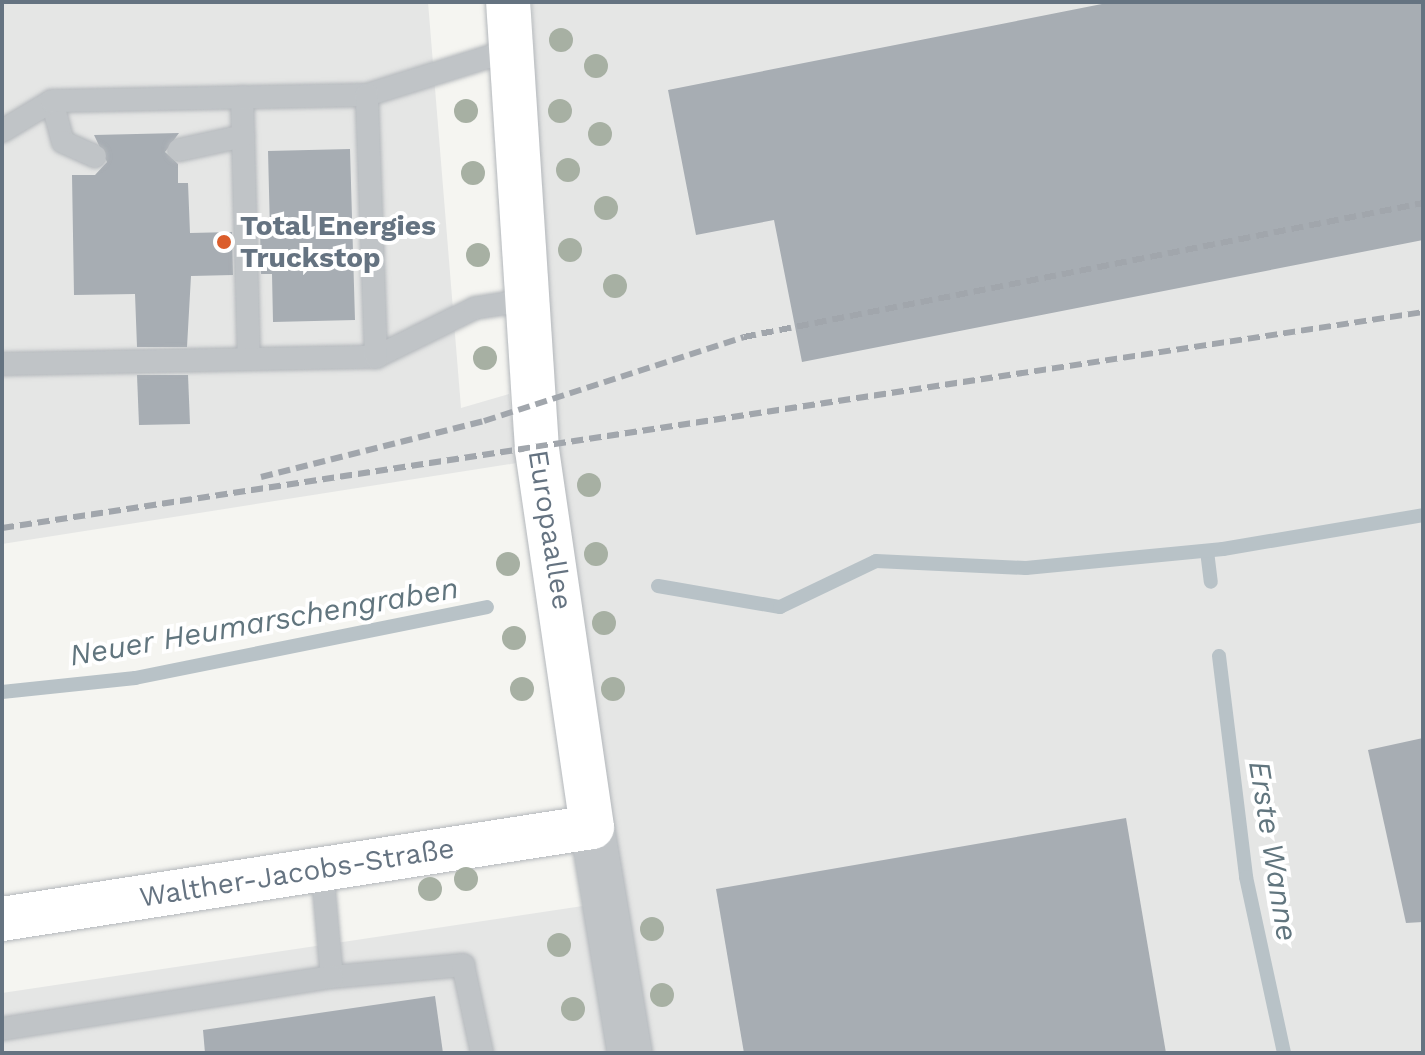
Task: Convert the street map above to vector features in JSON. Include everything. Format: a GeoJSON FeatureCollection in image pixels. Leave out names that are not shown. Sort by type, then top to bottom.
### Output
{"type":"FeatureCollection","features":[{"type":"Feature","properties":{"kind":"street","name":"Europaallee"},"geometry":{"type":"LineString","coordinates":[[508,2],[537,449],[592,827],[630,1053]]}},
{"type":"Feature","properties":{"kind":"street","name":"Walther-Jacobs-Straße"},"geometry":{"type":"LineString","coordinates":[[2,919],[592,827]]}},
{"type":"Feature","properties":{"kind":"lane"},"geometry":{"type":"LineString","coordinates":[[2,131],[52,101],[367,95],[511,50]]}},
{"type":"Feature","properties":{"kind":"lane"},"geometry":{"type":"LineString","coordinates":[[367,95],[376,357]]}},
{"type":"Feature","properties":{"kind":"lane"},"geometry":{"type":"LineString","coordinates":[[242,97],[249,359]]}},
{"type":"Feature","properties":{"kind":"lane"},"geometry":{"type":"LineString","coordinates":[[52,101],[63,142],[95,156]]}},
{"type":"Feature","properties":{"kind":"lane"},"geometry":{"type":"LineString","coordinates":[[179,150],[244,136]]}},
{"type":"Feature","properties":{"kind":"lane"},"geometry":{"type":"LineString","coordinates":[[2,364],[376,357],[475,308],[527,300]]}},
{"type":"Feature","properties":{"kind":"lane"},"geometry":{"type":"LineString","coordinates":[[322,868],[332,977]]}},
{"type":"Feature","properties":{"kind":"lane"},"geometry":{"type":"LineString","coordinates":[[2,1029],[332,977],[463,965],[482,1053]]}},
{"type":"Feature","properties":{"kind":"shaded area","name":"Total Energies Truckstop"},"geometry":{"type":"Polygon","coordinates":[[[2,2],[428,2],[461,408],[509,394],[517,463],[2,544],[2,2]]]}},
{"type":"Feature","properties":{"kind":"shaded area"},"geometry":{"type":"Polygon","coordinates":[[[532,2],[1423,2],[1423,1053],[2,1053],[2,993],[616,901],[545,348],[532,2]]]}},
{"type":"Feature","properties":{"kind":"building"},"geometry":{"type":"Polygon","coordinates":[[[1112,2],[1423,2],[1423,240],[802,362],[774,220],[696,235],[668,90],[1112,2]]]}},
{"type":"Feature","properties":{"kind":"building"},"geometry":{"type":"Polygon","coordinates":[[[179,133],[165,152],[178,164],[178,183],[188,183],[190,233],[232,232],[233,275],[191,276],[187,347],[137,347],[135,294],[74,295],[72,175],[95,175],[107,162],[94,135],[179,133]]]}},
{"type":"Feature","properties":{"kind":"building"},"geometry":{"type":"Polygon","coordinates":[[[350,149],[355,320],[273,322],[272,274],[261,274],[260,231],[270,231],[268,151],[350,149]]]}},
{"type":"Feature","properties":{"kind":"building"},"geometry":{"type":"Polygon","coordinates":[[[137,375],[188,375],[190,424],[139,425],[137,375]]]}},
{"type":"Feature","properties":{"kind":"building"},"geometry":{"type":"Polygon","coordinates":[[[1423,738],[1423,922],[1406,923],[1368,750],[1423,738]]]}},
{"type":"Feature","properties":{"kind":"building"},"geometry":{"type":"Polygon","coordinates":[[[1126,818],[1166,1053],[744,1053],[716,889],[1126,818]]]}},
{"type":"Feature","properties":{"kind":"building"},"geometry":{"type":"Polygon","coordinates":[[[435,996],[443,1053],[205,1053],[203,1030],[435,996]]]}},
{"type":"Feature","properties":{"kind":"waterway","name":"Neuer Heumarschengraben"},"geometry":{"type":"LineString","coordinates":[[658,586],[780,607],[876,561],[1026,568],[1223,549],[1423,515]]}},
{"type":"Feature","properties":{"kind":"waterway","name":"Erste Wanne"},"geometry":{"type":"LineString","coordinates":[[1207,551],[1211,582]]}},
{"type":"Feature","properties":{"kind":"waterway","name":"Neuer Heumarschengraben"},"geometry":{"type":"LineString","coordinates":[[2,692],[135,678],[487,607]]}},
{"type":"Feature","properties":{"kind":"waterway","name":"Erste Wanne"},"geometry":{"type":"LineString","coordinates":[[1219,656],[1246,877],[1284,1053]]}},
{"type":"Feature","properties":{"kind":"railway"},"geometry":{"type":"LineString","coordinates":[[261,477],[484,421],[744,337],[1423,203]]}},
{"type":"Feature","properties":{"kind":"railway"},"geometry":{"type":"LineString","coordinates":[[2,528],[1423,312]]}},
{"type":"Feature","properties":{"kind":"place","name":"Total Energies Truckstop"},"geometry":{"type":"Point","coordinates":[224,242]}}]}
